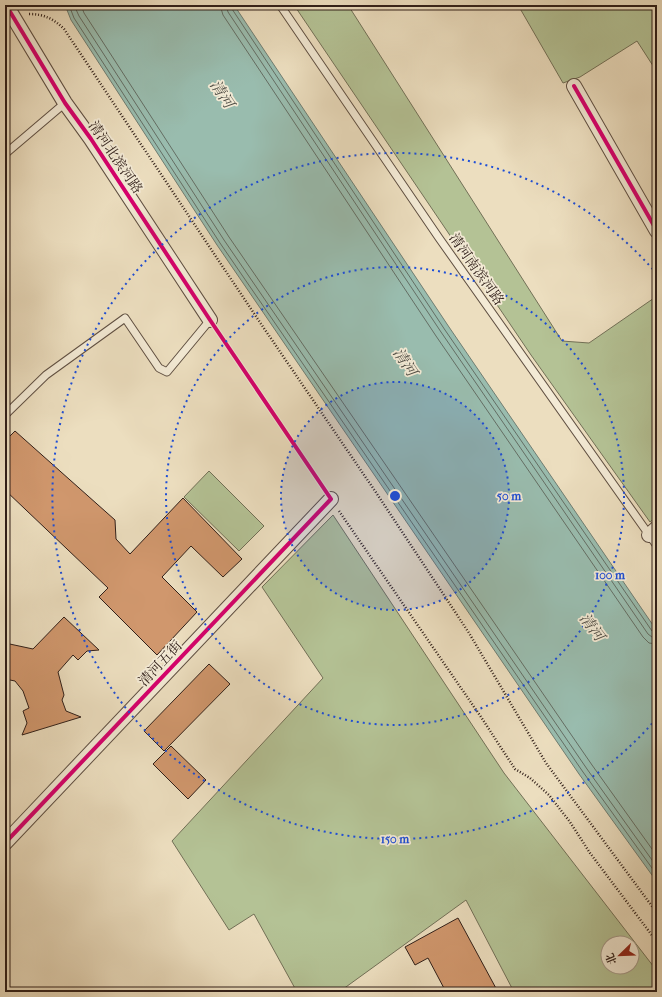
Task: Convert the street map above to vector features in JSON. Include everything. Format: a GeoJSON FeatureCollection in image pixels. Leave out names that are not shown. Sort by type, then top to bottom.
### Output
{"type":"FeatureCollection","features":[{"type":"Feature","properties":{"kind":"street","name":"清河北滨河路"},"geometry":{"type":"LineString","coordinates":[[9,10],[66,103],[210,320]]}},
{"type":"Feature","properties":{"kind":"street"},"geometry":{"type":"LineString","coordinates":[[574,86],[657,231]]}},
{"type":"Feature","properties":{"kind":"street","name":"清河五街"},"geometry":{"type":"LineString","coordinates":[[5,843],[331,499]]}},
{"type":"Feature","properties":{"kind":"lane","name":"清河南滨河路"},"geometry":{"type":"LineString","coordinates":[[280,5],[444,244],[654,536]]}},
{"type":"Feature","properties":{"kind":"lane"},"geometry":{"type":"LineString","coordinates":[[5,154],[66,103]]}},
{"type":"Feature","properties":{"kind":"lane"},"geometry":{"type":"LineString","coordinates":[[5,415],[46,375],[125,318],[159,368],[167,372],[210,320]]}},
{"type":"Feature","properties":{"kind":"path"},"geometry":{"type":"LineString","coordinates":[[9,10],[45,16],[56,21],[64,29],[456,614],[546,763],[657,913]]}},
{"type":"Feature","properties":{"kind":"path"},"geometry":{"type":"LineString","coordinates":[[331,499],[515,769],[530,778],[549,795],[570,822],[590,853],[657,942]]}},
{"type":"Feature","properties":{"kind":"shaded area"},"geometry":{"type":"Polygon","coordinates":[[[294,5],[348,5],[562,341],[589,343],[657,296],[657,516],[650,522],[531,355],[294,5]]]}},
{"type":"Feature","properties":{"kind":"shaded area"},"geometry":{"type":"Polygon","coordinates":[[[518,5],[657,5],[657,72],[637,41],[580,77],[563,83],[518,5]]]}},
{"type":"Feature","properties":{"kind":"shaded area"},"geometry":{"type":"Polygon","coordinates":[[[209,471],[264,526],[239,551],[184,497],[209,471]]]}},
{"type":"Feature","properties":{"kind":"shaded area"},"geometry":{"type":"Polygon","coordinates":[[[333,515],[504,773],[629,935],[600,935],[600,975],[640,975],[640,949],[657,971],[657,992],[514,992],[466,900],[339,992],[297,992],[254,914],[229,930],[172,841],[323,678],[262,587],[333,515]]]}},
{"type":"Feature","properties":{"kind":"water","name":"清河"},"geometry":{"type":"Polygon","coordinates":[[[65,5],[234,5],[449,327],[657,631],[657,882],[579,774],[217,245],[71,20],[65,5]]]}},
{"type":"Feature","properties":{"kind":"building"},"geometry":{"type":"Polygon","coordinates":[[[15,431],[115,520],[116,539],[130,554],[183,498],[242,559],[223,577],[191,546],[162,577],[197,612],[157,655],[99,597],[108,588],[5,490],[5,441],[15,431]]]}},
{"type":"Feature","properties":{"kind":"building"},"geometry":{"type":"Polygon","coordinates":[[[64,617],[99,650],[87,651],[78,660],[73,655],[58,672],[64,695],[62,700],[66,711],[81,717],[22,735],[27,723],[23,711],[29,708],[23,691],[15,681],[5,679],[5,643],[33,649],[64,617]]]}},
{"type":"Feature","properties":{"kind":"building"},"geometry":{"type":"Polygon","coordinates":[[[209,664],[230,684],[164,751],[144,731],[209,664]]]}},
{"type":"Feature","properties":{"kind":"building"},"geometry":{"type":"Polygon","coordinates":[[[171,746],[206,780],[188,799],[153,764],[171,746]]]}},
{"type":"Feature","properties":{"kind":"building"},"geometry":{"type":"Polygon","coordinates":[[[458,918],[498,992],[446,992],[428,958],[415,965],[405,947],[458,918]]]}},
{"type":"Feature","properties":{"kind":"cycle path"},"geometry":{"type":"LineString","coordinates":[[5,843],[331,499],[210,320],[91,139],[65,103],[6,5]]}},
{"type":"Feature","properties":{"kind":"cycle path"},"geometry":{"type":"LineString","coordinates":[[574,86],[657,231]]}}]}
